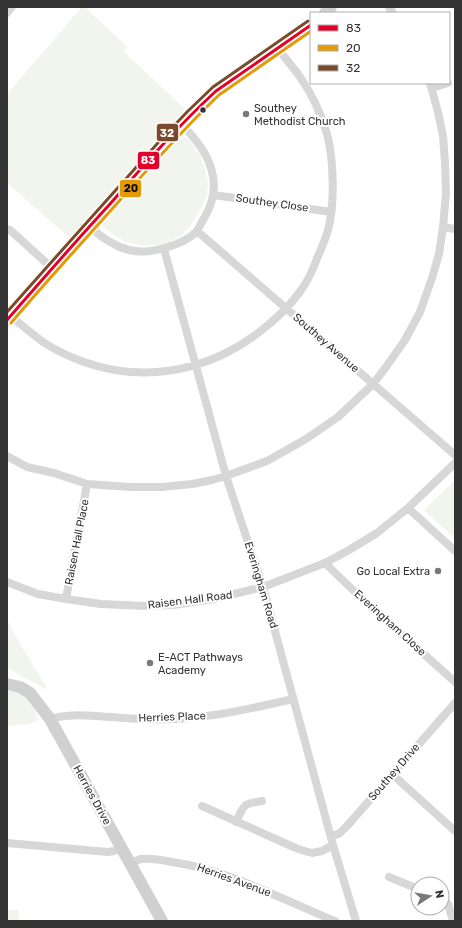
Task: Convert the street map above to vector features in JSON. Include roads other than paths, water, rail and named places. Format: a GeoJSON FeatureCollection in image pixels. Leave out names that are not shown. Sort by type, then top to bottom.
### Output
{"type":"FeatureCollection","features":[{"type":"Feature","properties":{"kind":"street"},"geometry":{"type":"LineString","coordinates":[[7,13],[12,7]]}},
{"type":"Feature","properties":{"kind":"street"},"geometry":{"type":"LineString","coordinates":[[278,49],[301,77],[317,106],[327,134],[332,163],[333,192],[328,230],[312,272],[300,292],[287,308],[260,332],[240,346],[220,356],[196,365],[175,370],[150,372],[128,372],[92,364],[66,354],[44,343],[9,318],[52,268],[182,125],[216,91],[310,26]]}},
{"type":"Feature","properties":{"kind":"street"},"geometry":{"type":"LineString","coordinates":[[7,456],[27,467],[54,473],[87,484],[130,487],[162,487],[192,484],[226,476],[267,461],[306,439],[338,417],[373,384],[405,340],[420,312],[432,278],[439,254],[446,193],[443,136],[431,86],[442,84]]}},
{"type":"Feature","properties":{"kind":"street"},"geometry":{"type":"LineString","coordinates":[[90,227],[103,238],[117,246],[130,250],[146,251],[164,249],[178,244],[197,231],[210,207],[214,195],[214,181],[211,167],[205,154],[182,125]]}},
{"type":"Feature","properties":{"kind":"street","name":"Southey Close"},"geometry":{"type":"LineString","coordinates":[[214,195],[331,212]]}},
{"type":"Feature","properties":{"kind":"street"},"geometry":{"type":"LineString","coordinates":[[443,227],[455,229]]}},
{"type":"Feature","properties":{"kind":"street"},"geometry":{"type":"LineString","coordinates":[[7,229],[52,268]]}},
{"type":"Feature","properties":{"kind":"street","name":"Southey Avenue"},"geometry":{"type":"LineString","coordinates":[[197,231],[455,455]]}},
{"type":"Feature","properties":{"kind":"street","name":"Everingham Road"},"geometry":{"type":"LineString","coordinates":[[164,249],[226,476],[263,587],[332,841],[356,921]]}},
{"type":"Feature","properties":{"kind":"street","name":"Raisen Hall Road"},"geometry":{"type":"LineString","coordinates":[[7,582],[38,594],[66,599],[101,604],[145,606],[173,605],[214,599],[263,587],[325,563],[377,533],[408,508],[455,464]]}},
{"type":"Feature","properties":{"kind":"street","name":"Raisen Hall Place"},"geometry":{"type":"LineString","coordinates":[[66,599],[87,484]]}},
{"type":"Feature","properties":{"kind":"street"},"geometry":{"type":"LineString","coordinates":[[408,508],[455,551]]}},
{"type":"Feature","properties":{"kind":"street","name":"Everingham Close"},"geometry":{"type":"LineString","coordinates":[[325,563],[455,682]]}},
{"type":"Feature","properties":{"kind":"street","name":"Herries Drive"},"geometry":{"type":"LineString","coordinates":[[7,684],[20,687],[30,693],[50,719],[162,921]]}},
{"type":"Feature","properties":{"kind":"street","name":"Herries Place"},"geometry":{"type":"LineString","coordinates":[[50,719],[60,716],[75,715],[135,719],[176,719],[207,716],[254,708],[293,699]]}},
{"type":"Feature","properties":{"kind":"street","name":"Southey Drive"},"geometry":{"type":"LineString","coordinates":[[202,806],[298,849],[312,853],[322,850],[340,833],[455,703]]}},
{"type":"Feature","properties":{"kind":"street"},"geometry":{"type":"LineString","coordinates":[[392,774],[455,831]]}},
{"type":"Feature","properties":{"kind":"street"},"geometry":{"type":"LineString","coordinates":[[236,822],[244,806],[248,803],[262,801]]}},
{"type":"Feature","properties":{"kind":"street"},"geometry":{"type":"LineString","coordinates":[[7,843],[108,852],[121,847]]}},
{"type":"Feature","properties":{"kind":"street","name":"Herries Avenue"},"geometry":{"type":"LineString","coordinates":[[129,863],[142,859],[150,859],[191,864],[257,887],[335,921]]}},
{"type":"Feature","properties":{"kind":"street"},"geometry":{"type":"LineString","coordinates":[[389,877],[410,886]]}},
{"type":"Feature","properties":{"kind":"street"},"geometry":{"type":"LineString","coordinates":[[450,911],[453,921]]}},
{"type":"Feature","properties":{"kind":"place","name":"Southey Methodist Church"},"geometry":{"type":"Point","coordinates":[246,114]}},
{"type":"Feature","properties":{"kind":"place","name":"Go Local Extra"},"geometry":{"type":"Point","coordinates":[438,571]}},
{"type":"Feature","properties":{"kind":"place","name":"E-ACT Pathways Academy"},"geometry":{"type":"Point","coordinates":[150,663]}}]}
